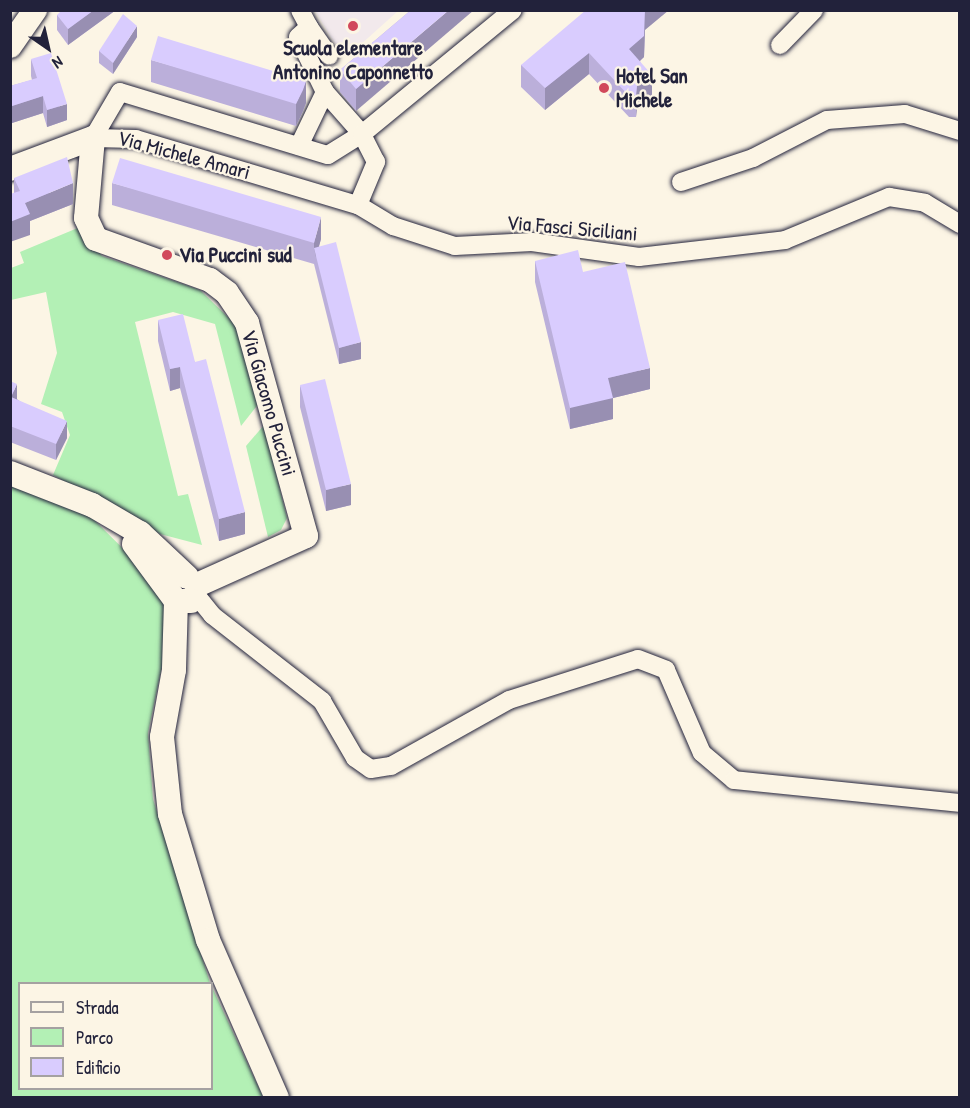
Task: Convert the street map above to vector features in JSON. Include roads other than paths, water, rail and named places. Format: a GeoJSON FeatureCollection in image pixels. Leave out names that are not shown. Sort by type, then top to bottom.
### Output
{"type":"FeatureCollection","features":[{"type":"Feature","properties":{"kind":"main road"},"geometry":{"type":"LineString","coordinates":[[10,46],[35,10]]}},
{"type":"Feature","properties":{"kind":"main road","name":"Via Michele Amari"},"geometry":{"type":"LineString","coordinates":[[10,169],[93,138]]}},
{"type":"Feature","properties":{"kind":"main road","name":"Via Giacomo Puccini"},"geometry":{"type":"LineString","coordinates":[[93,138],[86,218],[96,239],[210,280],[227,293],[247,323],[306,536],[187,591]]}},
{"type":"Feature","properties":{"kind":"main road"},"geometry":{"type":"LineString","coordinates":[[10,472],[93,505],[187,591],[185,650],[174,670],[162,737],[170,814],[208,940],[277,1098]]}},
{"type":"Feature","properties":{"kind":"street"},"geometry":{"type":"LineString","coordinates":[[300,10],[329,56]]}},
{"type":"Feature","properties":{"kind":"street"},"geometry":{"type":"LineString","coordinates":[[93,138],[120,92],[328,155],[362,134],[513,10]]}},
{"type":"Feature","properties":{"kind":"street"},"geometry":{"type":"LineString","coordinates":[[780,45],[814,10]]}},
{"type":"Feature","properties":{"kind":"street"},"geometry":{"type":"LineString","coordinates":[[309,27],[298,37],[325,92],[362,134],[375,162],[358,205]]}},
{"type":"Feature","properties":{"kind":"street"},"geometry":{"type":"LineString","coordinates":[[299,146],[325,92]]}},
{"type":"Feature","properties":{"kind":"street"},"geometry":{"type":"LineString","coordinates":[[681,182],[753,158],[827,120],[905,114],[960,131]]}},
{"type":"Feature","properties":{"kind":"street","name":"Via Michele Amari"},"geometry":{"type":"LineString","coordinates":[[93,138],[122,134],[358,205]]}},
{"type":"Feature","properties":{"kind":"street","name":"Via Fasci Siciliani"},"geometry":{"type":"LineString","coordinates":[[358,205],[393,226],[437,243],[532,242],[611,256],[785,240],[890,197],[925,203],[960,225]]}},
{"type":"Feature","properties":{"kind":"street"},"geometry":{"type":"LineString","coordinates":[[187,591],[212,615],[322,701],[355,758],[371,769],[391,766],[509,700],[638,659],[666,670],[702,753],[734,780],[960,803]]}},
{"type":"Feature","properties":{"kind":"place","name":"Scuola elementare Antonino Caponnetto"},"geometry":{"type":"Point","coordinates":[353,26]}},
{"type":"Feature","properties":{"kind":"place","name":"Hotel San Michele"},"geometry":{"type":"Point","coordinates":[604,88]}},
{"type":"Feature","properties":{"kind":"place","name":"Via Puccini sud"},"geometry":{"type":"Point","coordinates":[167,255]}}]}
